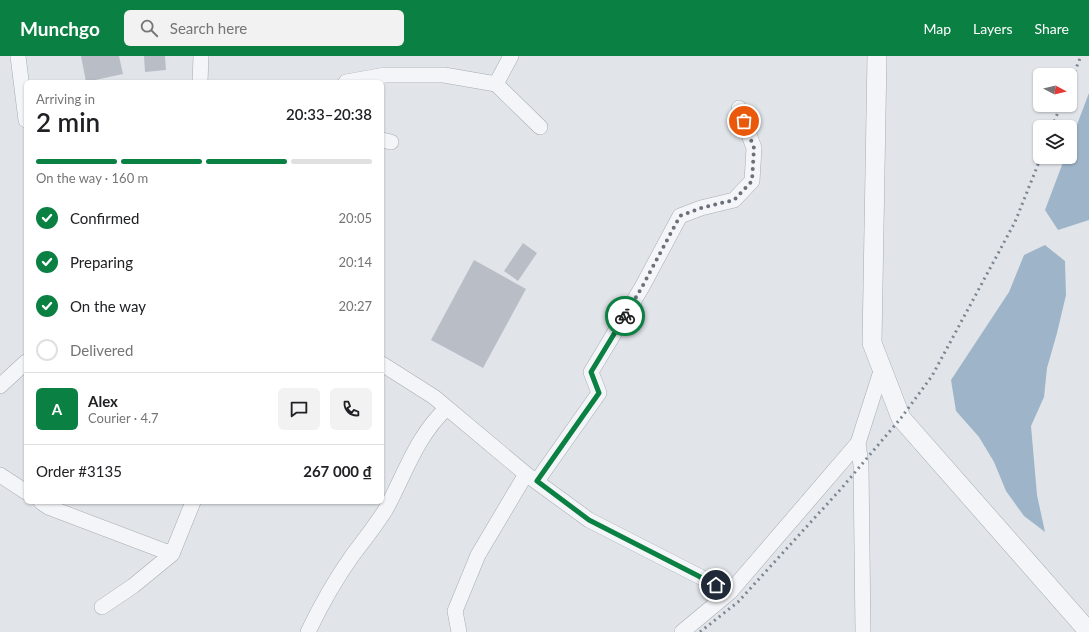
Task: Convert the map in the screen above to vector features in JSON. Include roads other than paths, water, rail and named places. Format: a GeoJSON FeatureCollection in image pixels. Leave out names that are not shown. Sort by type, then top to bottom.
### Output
{"type":"FeatureCollection","features":[{"type":"Feature","properties":{"kind":"street"},"geometry":{"type":"LineString","coordinates":[[18,56],[24,104]]}},
{"type":"Feature","properties":{"kind":"street"},"geometry":{"type":"LineString","coordinates":[[200,80],[201,56]]}},
{"type":"Feature","properties":{"kind":"street"},"geometry":{"type":"LineString","coordinates":[[496,84],[511,56]]}},
{"type":"Feature","properties":{"kind":"street"},"geometry":{"type":"LineString","coordinates":[[877,56],[872,343],[901,418],[1089,632]]}},
{"type":"Feature","properties":{"kind":"street"},"geometry":{"type":"LineString","coordinates":[[361,80],[385,75],[444,75],[496,84],[540,127]]}},
{"type":"Feature","properties":{"kind":"street"},"geometry":{"type":"LineString","coordinates":[[459,632],[455,611],[478,555],[532,478],[599,393],[591,372],[642,287],[680,216],[701,208],[734,200],[752,181],[754,148],[739,108]]}},
{"type":"Feature","properties":{"kind":"street"},"geometry":{"type":"LineString","coordinates":[[0,386],[24,364]]}},
{"type":"Feature","properties":{"kind":"street"},"geometry":{"type":"LineString","coordinates":[[384,365],[434,398],[532,478],[589,520],[730,592]]}},
{"type":"Feature","properties":{"kind":"street"},"geometry":{"type":"LineString","coordinates":[[682,632],[730,592],[858,443],[882,368]]}},
{"type":"Feature","properties":{"kind":"street"},"geometry":{"type":"LineString","coordinates":[[308,632],[336,580],[385,510],[422,437],[434,420],[447,408]]}},
{"type":"Feature","properties":{"kind":"street"},"geometry":{"type":"LineString","coordinates":[[858,443],[861,465],[863,632]]}},
{"type":"Feature","properties":{"kind":"street"},"geometry":{"type":"LineString","coordinates":[[0,475],[24,491]]}},
{"type":"Feature","properties":{"kind":"street"},"geometry":{"type":"LineString","coordinates":[[44,504],[48,507],[172,554]]}},
{"type":"Feature","properties":{"kind":"street"},"geometry":{"type":"LineString","coordinates":[[102,607],[133,586],[172,554],[192,504]]}},
{"type":"Feature","properties":{"kind":"water"},"geometry":{"type":"Polygon","coordinates":[[[1089,93],[1089,220],[1058,230],[1045,210],[1062,164],[1077,164],[1077,125],[1089,93]]]}},
{"type":"Feature","properties":{"kind":"water"},"geometry":{"type":"Polygon","coordinates":[[[1045,245],[1065,261],[1066,295],[1047,368],[1044,397],[1031,426],[1037,495],[1045,532],[1024,516],[1006,491],[994,462],[979,437],[956,411],[951,380],[1009,292],[1024,255],[1045,245]]]}},
{"type":"Feature","properties":{"kind":"railway"},"geometry":{"type":"LineString","coordinates":[[1076,68],[1081,56]]}},
{"type":"Feature","properties":{"kind":"railway"},"geometry":{"type":"LineString","coordinates":[[1055,120],[1058,112]]}},
{"type":"Feature","properties":{"kind":"railway"},"geometry":{"type":"LineString","coordinates":[[700,632],[738,602],[840,490],[901,418],[932,376],[1015,222],[1038,164]]}}]}
